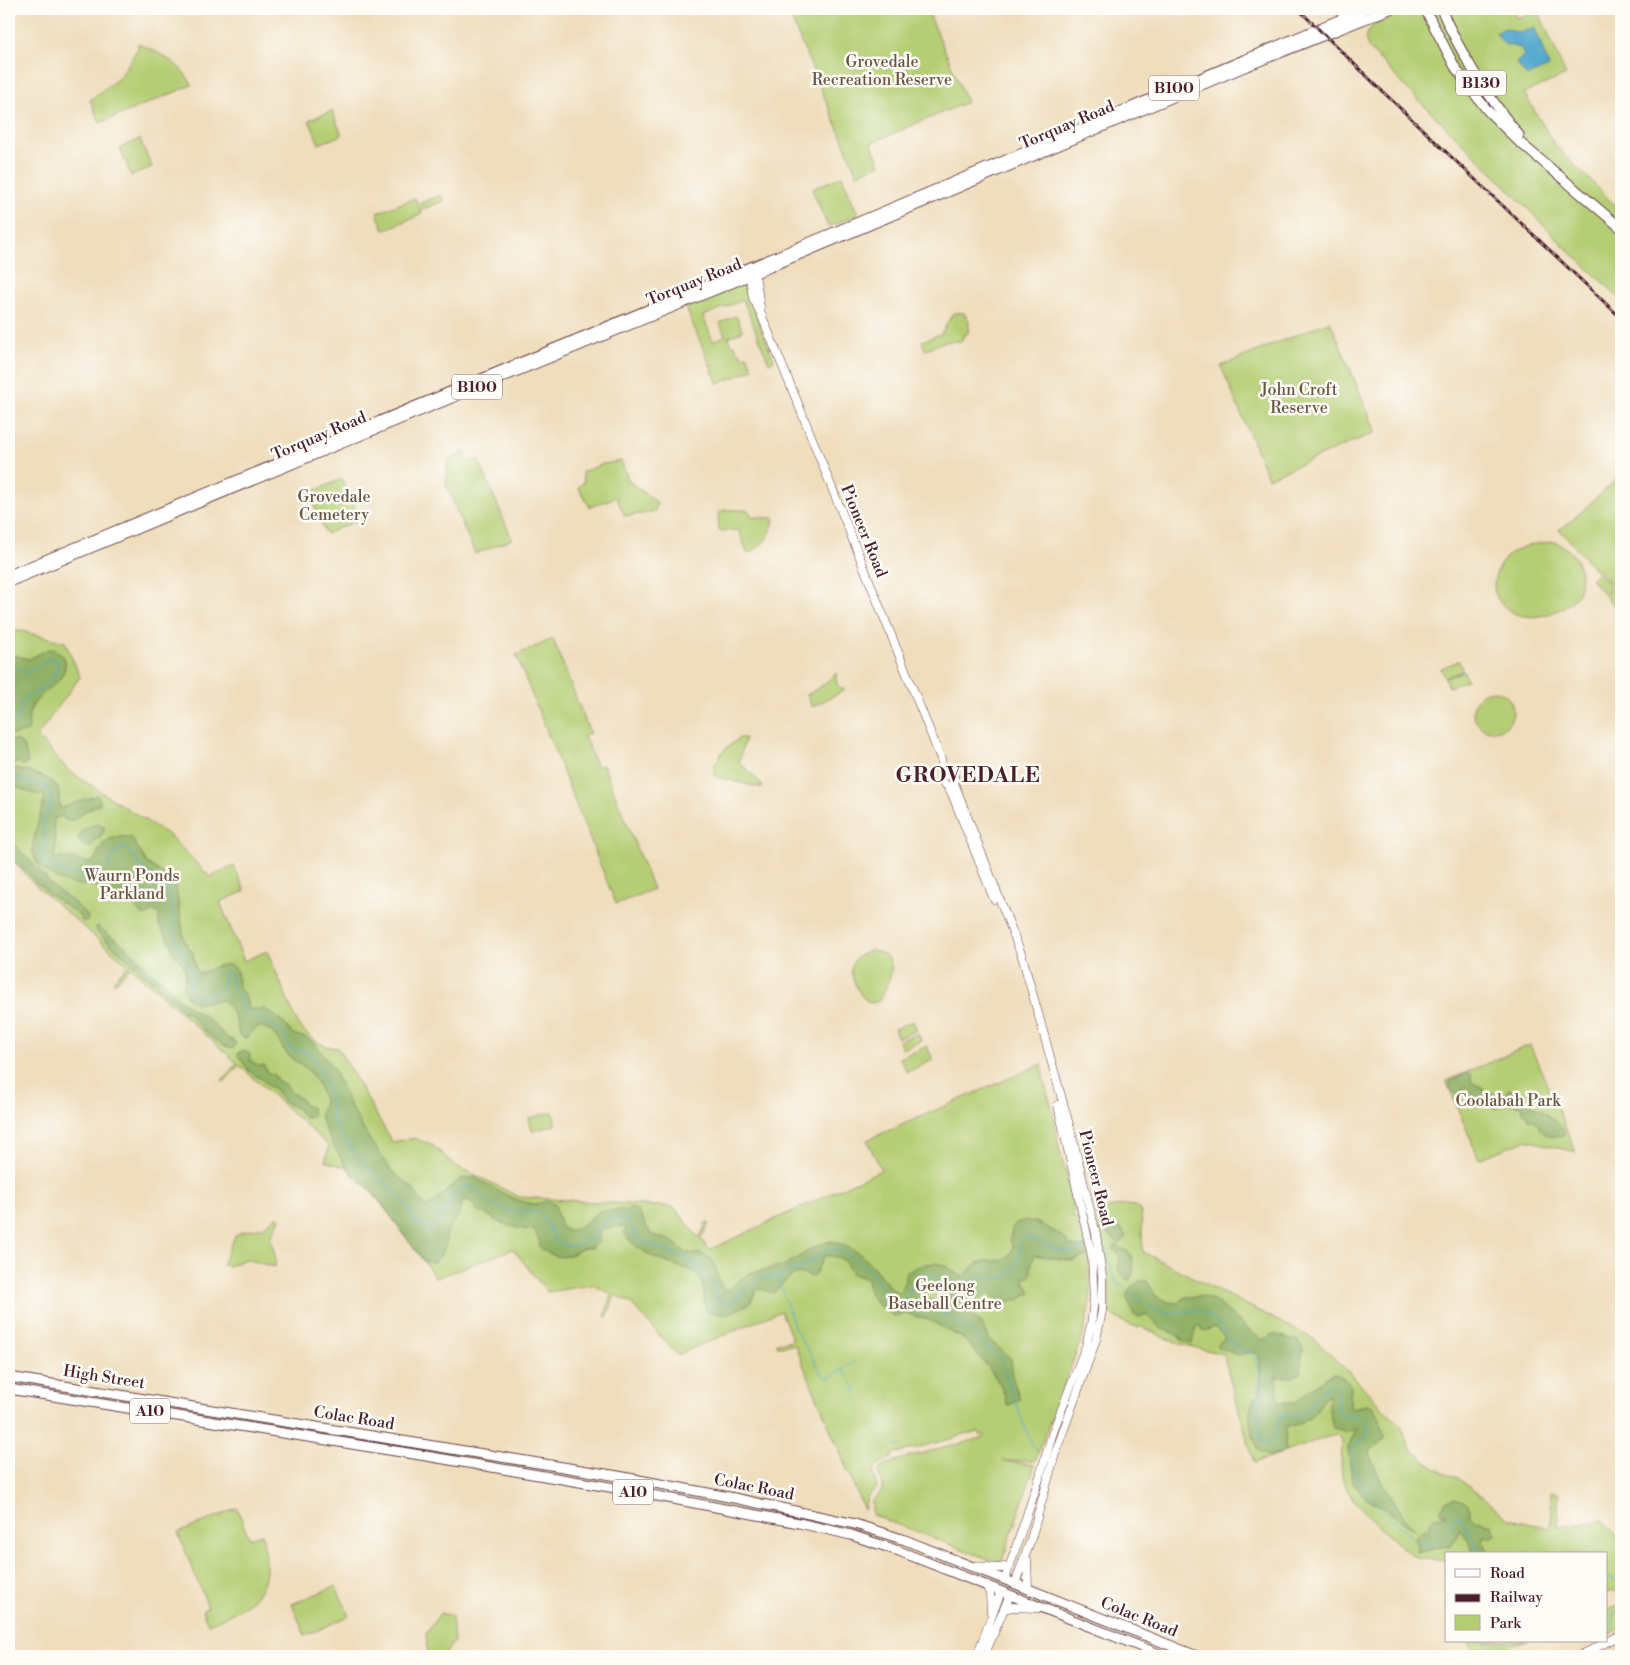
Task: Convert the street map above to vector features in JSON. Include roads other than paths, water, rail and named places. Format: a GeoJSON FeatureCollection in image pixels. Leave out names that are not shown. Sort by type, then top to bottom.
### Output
{"type":"FeatureCollection","features":[{"type":"Feature","properties":{"kind":"main road","name":"Torquay Road"},"geometry":{"type":"LineString","coordinates":[[9,574],[751,270],[1365,9]]}},
{"type":"Feature","properties":{"kind":"main road","name":"Torquay Road"},"geometry":{"type":"LineString","coordinates":[[769,267],[1242,68],[1390,9]]}},
{"type":"Feature","properties":{"kind":"main road","name":"B130"},"geometry":{"type":"LineString","coordinates":[[1441,9],[1471,68],[1502,114],[1532,151]]}},
{"type":"Feature","properties":{"kind":"main road","name":"B130"},"geometry":{"type":"LineString","coordinates":[[1423,10],[1470,88],[1487,110],[1506,130],[1621,228]]}},
{"type":"Feature","properties":{"kind":"main road"},"geometry":{"type":"LineString","coordinates":[[751,270],[760,266],[769,267]]}},
{"type":"Feature","properties":{"kind":"main road"},"geometry":{"type":"LineString","coordinates":[[739,280],[755,294],[760,278],[769,267]]}},
{"type":"Feature","properties":{"kind":"main road","name":"Torquay Road"},"geometry":{"type":"LineString","coordinates":[[9,582],[739,280],[751,270]]}},
{"type":"Feature","properties":{"kind":"main road","name":"Pioneer Road"},"geometry":{"type":"LineString","coordinates":[[751,270],[756,280],[755,294],[761,314],[948,776]]}},
{"type":"Feature","properties":{"kind":"main road"},"geometry":{"type":"LineString","coordinates":[[948,776],[955,777],[951,784],[943,782],[948,776]]}},
{"type":"Feature","properties":{"kind":"main road","name":"Pioneer Road"},"geometry":{"type":"LineString","coordinates":[[951,784],[1015,944],[1041,1030],[1091,1231],[1103,1292],[1086,1346],[1053,1432],[1027,1553],[1015,1584]]}},
{"type":"Feature","properties":{"kind":"main road","name":"High Street"},"geometry":{"type":"LineString","coordinates":[[9,1377],[284,1422]]}},
{"type":"Feature","properties":{"kind":"main road","name":"High Street"},"geometry":{"type":"LineString","coordinates":[[9,1389],[282,1432]]}},
{"type":"Feature","properties":{"kind":"main road","name":"Colac Road"},"geometry":{"type":"LineString","coordinates":[[284,1422],[618,1476],[799,1511],[855,1524],[968,1565],[1197,1656]]}},
{"type":"Feature","properties":{"kind":"main road","name":"Colac Road"},"geometry":{"type":"LineString","coordinates":[[282,1432],[605,1486],[799,1523],[851,1535],[881,1544],[1164,1656]]}},
{"type":"Feature","properties":{"kind":"main road","name":"Pioneer Road"},"geometry":{"type":"LineString","coordinates":[[1005,1580],[1047,1467]]}},
{"type":"Feature","properties":{"kind":"main road"},"geometry":{"type":"LineString","coordinates":[[1027,1553],[1028,1589]]}},
{"type":"Feature","properties":{"kind":"main road"},"geometry":{"type":"LineString","coordinates":[[968,1565],[999,1568],[1010,1566]]}},
{"type":"Feature","properties":{"kind":"main road"},"geometry":{"type":"LineString","coordinates":[[977,1656],[1005,1580]]}},
{"type":"Feature","properties":{"kind":"main road"},"geometry":{"type":"LineString","coordinates":[[984,1656],[1015,1584]]}},
{"type":"Feature","properties":{"kind":"main road"},"geometry":{"type":"LineString","coordinates":[[986,1585],[990,1594],[992,1616]]}},
{"type":"Feature","properties":{"kind":"main road"},"geometry":{"type":"LineString","coordinates":[[1005,1609],[1012,1607],[1042,1608]]}},
{"type":"Feature","properties":{"kind":"main road"},"geometry":{"type":"LineString","coordinates":[[985,1634],[993,1637]]}},
{"type":"Feature","properties":{"kind":"main road"},"geometry":{"type":"LineString","coordinates":[[1608,1640],[1621,1634]]}},
{"type":"Feature","properties":{"kind":"main road"},"geometry":{"type":"LineString","coordinates":[[1608,1641],[1621,1634]]}},
{"type":"Feature","properties":{"kind":"main road"},"geometry":{"type":"LineString","coordinates":[[1573,1656],[1603,1642]]}},
{"type":"Feature","properties":{"kind":"main road"},"geometry":{"type":"LineString","coordinates":[[1579,1656],[1606,1642]]}},
{"type":"Feature","properties":{"kind":"water"},"geometry":{"type":"Polygon","coordinates":[[[1504,28],[1519,33],[1535,28],[1549,67],[1527,76],[1516,63],[1524,55],[1521,48],[1504,44],[1496,33],[1504,28]]]}},
{"type":"Feature","properties":{"kind":"waterway"},"geometry":{"type":"LineString","coordinates":[[9,665],[27,672],[36,669],[49,659],[58,662],[52,679],[42,689],[24,700],[18,719],[9,724]]}},
{"type":"Feature","properties":{"kind":"waterway"},"geometry":{"type":"LineString","coordinates":[[9,777],[46,787],[51,796],[51,804],[43,821],[46,845],[40,858],[44,862],[68,872],[94,875],[99,874],[116,853],[123,848],[133,855],[146,872],[163,882],[172,906],[177,942],[193,973],[188,990],[189,994],[202,995],[217,991],[224,984],[224,973],[229,972],[231,975],[230,984],[239,996],[242,1009],[278,1028],[283,1033],[290,1049],[304,1050],[312,1056],[322,1075],[329,1095],[337,1130],[368,1169],[383,1181],[408,1207],[416,1224],[425,1225],[429,1229],[435,1225],[456,1192],[466,1187],[478,1191],[488,1201],[506,1210],[532,1211],[538,1214],[547,1223],[556,1243],[573,1247],[594,1238],[600,1226],[612,1219],[618,1218],[628,1221],[637,1238],[688,1259],[713,1284],[717,1299],[725,1304],[737,1299],[745,1289],[759,1279],[786,1274],[803,1267],[823,1253],[835,1249],[857,1260],[869,1270],[891,1305],[901,1307],[905,1303],[913,1284],[920,1276],[925,1274],[935,1276],[955,1289],[977,1277],[983,1276],[994,1279],[1006,1277],[1016,1266],[1020,1252],[1020,1242],[1026,1236],[1064,1252],[1079,1250],[1086,1244]]}},
{"type":"Feature","properties":{"kind":"waterway"},"geometry":{"type":"LineString","coordinates":[[1101,1243],[1107,1249],[1112,1273],[1117,1283],[1155,1309],[1169,1314],[1197,1310],[1205,1313],[1217,1322],[1237,1348],[1251,1353],[1256,1358],[1259,1378],[1260,1438],[1262,1442],[1267,1443],[1275,1438],[1280,1417],[1300,1415],[1310,1406],[1319,1393],[1332,1384],[1338,1394],[1338,1414],[1342,1416],[1362,1416],[1368,1421],[1366,1437],[1352,1448],[1352,1460],[1356,1476],[1373,1500],[1411,1538],[1424,1545],[1441,1539],[1446,1534],[1454,1518],[1459,1516],[1480,1552]]}},
{"type":"Feature","properties":{"kind":"waterway"},"geometry":{"type":"LineString","coordinates":[[777,1277],[784,1295]]}},
{"type":"Feature","properties":{"kind":"waterway"},"geometry":{"type":"LineString","coordinates":[[785,1299],[795,1329],[824,1377],[829,1378],[857,1361]]}},
{"type":"Feature","properties":{"kind":"waterway"},"geometry":{"type":"LineString","coordinates":[[906,1305],[938,1310],[969,1329],[1004,1362],[1006,1378],[1031,1443],[1038,1451]]}},
{"type":"Feature","properties":{"kind":"waterway"},"geometry":{"type":"LineString","coordinates":[[843,1370],[848,1377]]}},
{"type":"Feature","properties":{"kind":"waterway"},"geometry":{"type":"LineString","coordinates":[[850,1380],[857,1392]]}},
{"type":"Feature","properties":{"kind":"waterway"},"geometry":{"type":"LineString","coordinates":[[895,1446],[901,1446]]}},
{"type":"Feature","properties":{"kind":"waterway"},"geometry":{"type":"LineString","coordinates":[[1608,1578],[1610,1577],[1621,1582]]}},
{"type":"Feature","properties":{"kind":"waterway"},"geometry":{"type":"LineString","coordinates":[[1614,1628],[1614,1614],[1621,1610]]}},
{"type":"Feature","properties":{"kind":"waterway"},"geometry":{"type":"LineString","coordinates":[[1489,1642],[1490,1651],[1493,1654],[1508,1642]]}},
{"type":"Feature","properties":{"kind":"waterway"},"geometry":{"type":"LineString","coordinates":[[1618,1643],[1621,1654]]}},
{"type":"Feature","properties":{"kind":"railway"},"geometry":{"type":"LineString","coordinates":[[1298,9],[1621,318]]}},
{"type":"Feature","properties":{"kind":"district","name":"GROVEDALE"},"geometry":{"type":"Point","coordinates":[968,776]}},
{"type":"Feature","properties":{"kind":"park label","name":"Grovedale Recreation Reserve"},"geometry":{"type":"Point","coordinates":[882,71]}},
{"type":"Feature","properties":{"kind":"park label","name":"John Croft Reserve"},"geometry":{"type":"Point","coordinates":[1299,399]}},
{"type":"Feature","properties":{"kind":"park label","name":"Grovedale Cemetery"},"geometry":{"type":"Point","coordinates":[334,506]}},
{"type":"Feature","properties":{"kind":"park label","name":"Waurn Ponds Parkland"},"geometry":{"type":"Point","coordinates":[132,885]}},
{"type":"Feature","properties":{"kind":"park label","name":"Coolabah Park"},"geometry":{"type":"Point","coordinates":[1508,1101]}},
{"type":"Feature","properties":{"kind":"park label","name":"Geelong Baseball Centre"},"geometry":{"type":"Point","coordinates":[945,1295]}}]}
